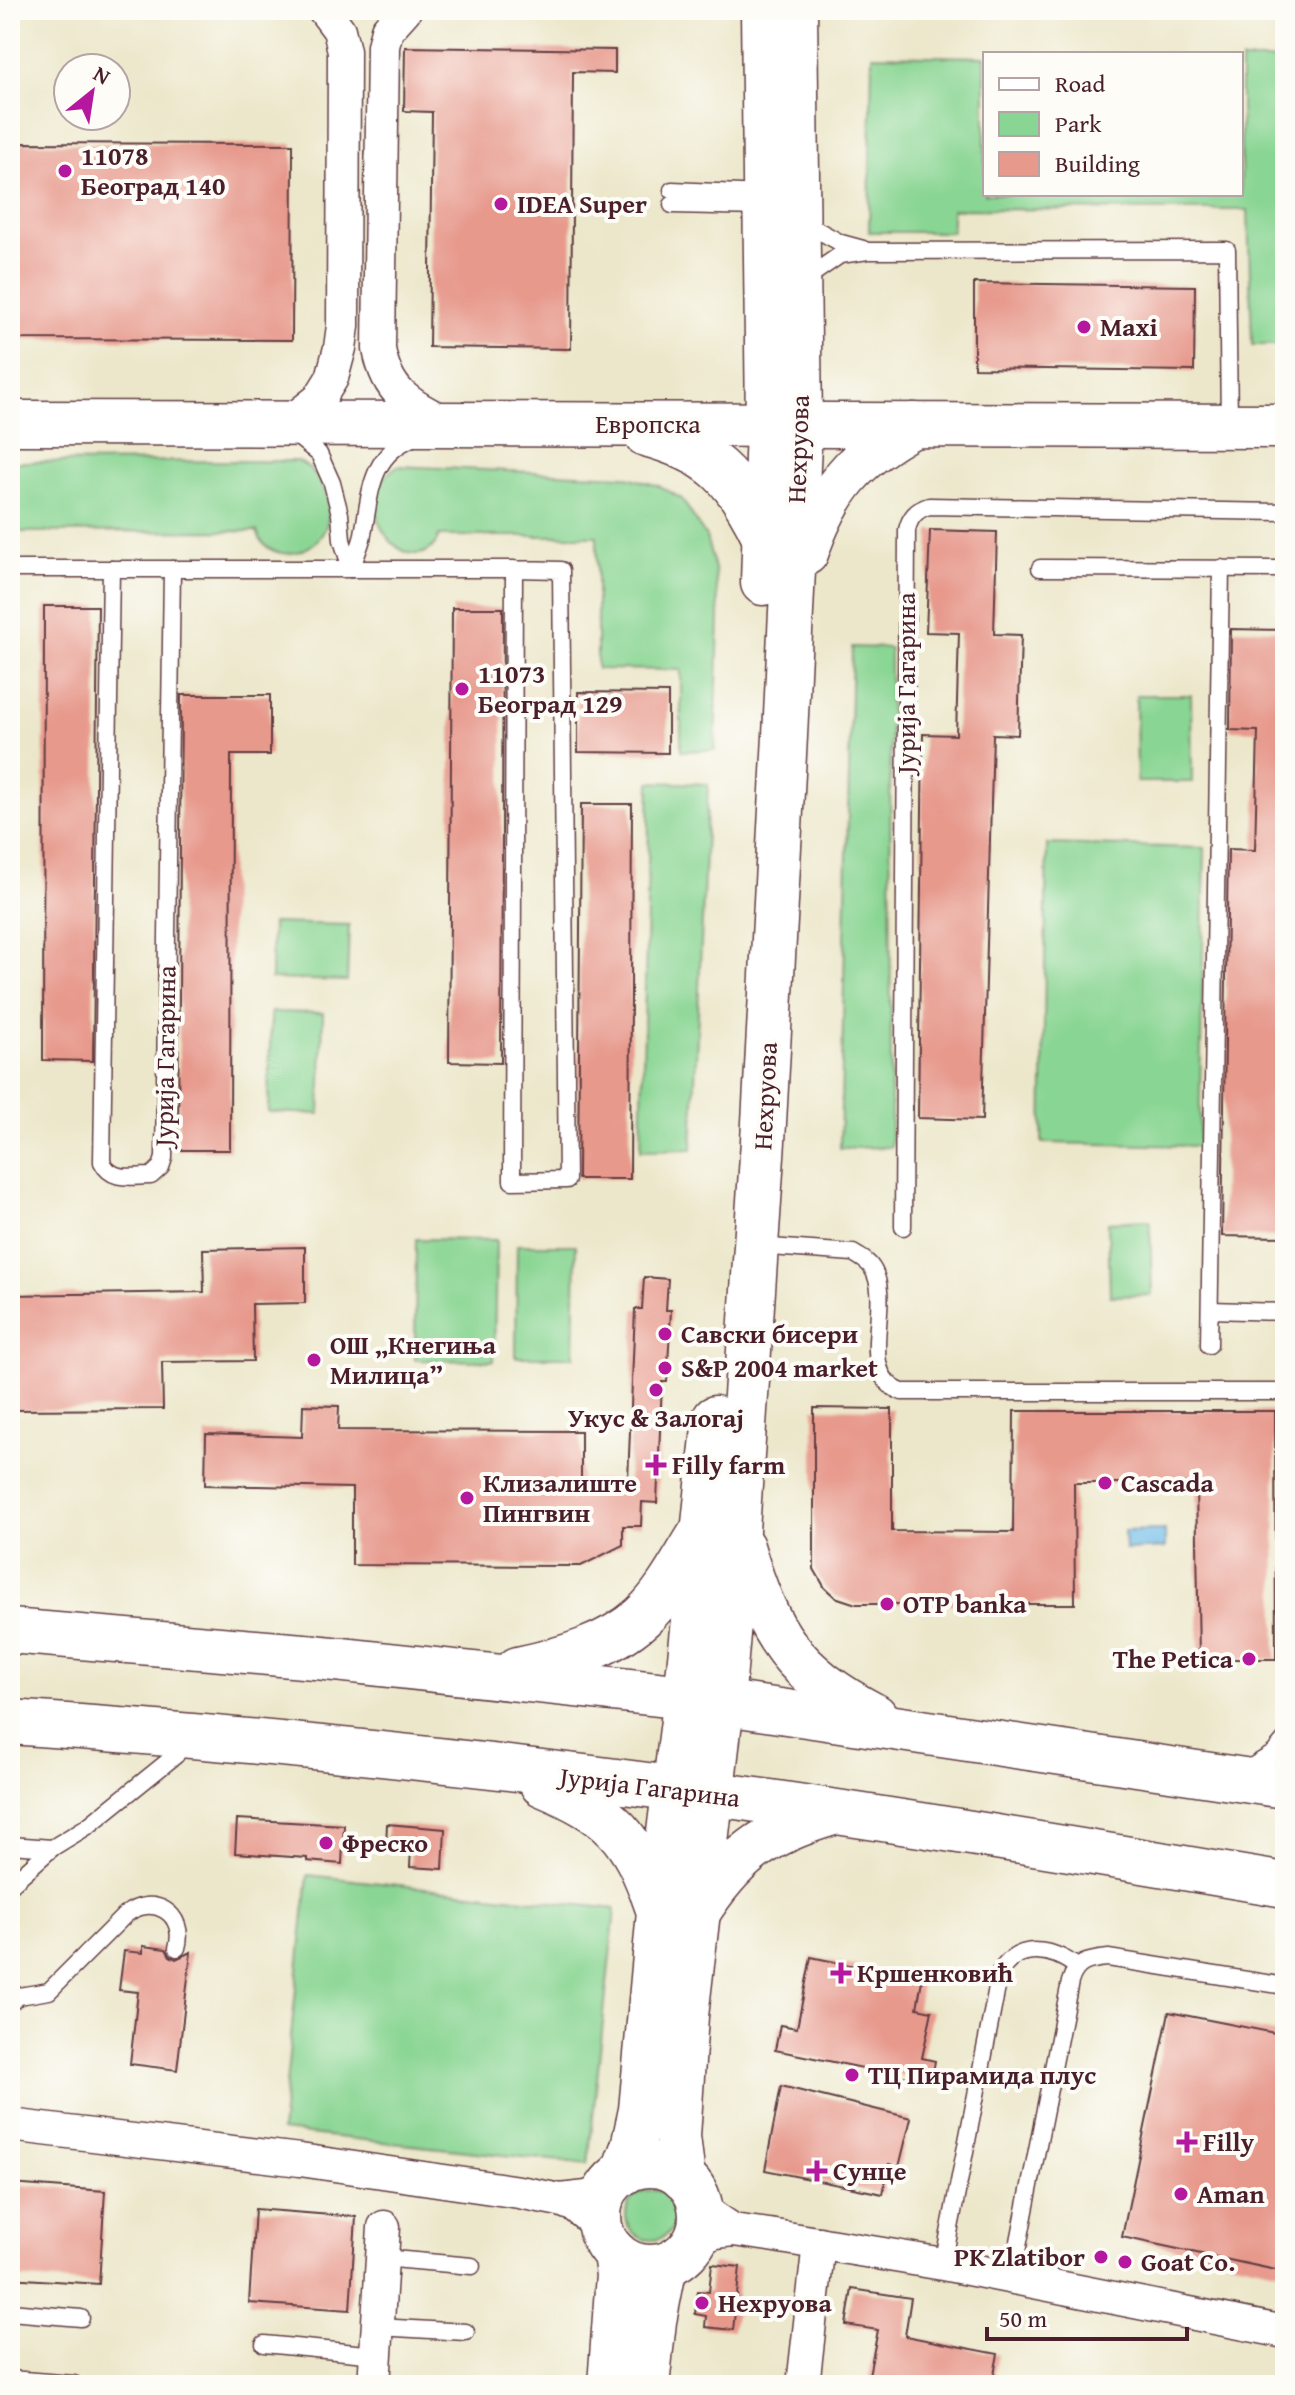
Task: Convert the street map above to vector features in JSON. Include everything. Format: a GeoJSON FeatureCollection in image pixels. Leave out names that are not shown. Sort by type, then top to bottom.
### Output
{"type":"FeatureCollection","features":[{"type":"Feature","properties":{"kind":"street"},"geometry":{"type":"LineString","coordinates":[[279,423],[300,414],[319,399],[332,378],[343,326],[344,51],[339,30],[324,10]]}},
{"type":"Feature","properties":{"kind":"street"},"geometry":{"type":"LineString","coordinates":[[405,10],[387,30],[383,46],[379,349],[387,378],[396,391],[410,404],[448,424]]}},
{"type":"Feature","properties":{"kind":"street","name":"Нехруова"},"geometry":{"type":"LineString","coordinates":[[610,2385],[618,2275],[611,2211],[633,2147],[678,1914],[755,1245],[792,593],[776,207],[763,10]]}},
{"type":"Feature","properties":{"kind":"street","name":"Нехруова"},"geometry":{"type":"LineString","coordinates":[[721,1528],[735,1168],[749,964],[764,536],[784,425],[799,284],[776,207],[795,10]]}},
{"type":"Feature","properties":{"kind":"street","name":"Европска"},"geometry":{"type":"LineString","coordinates":[[10,423],[1285,426]]}},
{"type":"Feature","properties":{"kind":"street"},"geometry":{"type":"LineString","coordinates":[[613,425],[667,440],[698,454],[725,473],[750,508],[764,536]]}},
{"type":"Feature","properties":{"kind":"street"},"geometry":{"type":"LineString","coordinates":[[792,593],[814,528],[829,497],[845,475],[873,449],[914,425]]}},
{"type":"Feature","properties":{"kind":"street"},"geometry":{"type":"LineString","coordinates":[[487,1675],[583,1651],[626,1630],[644,1615],[721,1528],[785,1648],[824,1684],[895,1726]]}},
{"type":"Feature","properties":{"kind":"street"},"geometry":{"type":"LineString","coordinates":[[10,1631],[487,1675],[704,1700],[1285,1786]]}},
{"type":"Feature","properties":{"kind":"street","name":"Јурија Гагарина"},"geometry":{"type":"LineString","coordinates":[[10,1722],[320,1748],[692,1791],[1285,1885]]}},
{"type":"Feature","properties":{"kind":"street"},"geometry":{"type":"LineString","coordinates":[[483,1766],[566,1794],[606,1818],[620,1830],[646,1874],[678,1914],[759,1844],[788,1828],[838,1812]]}},
{"type":"Feature","properties":{"kind":"street","name":"Нехруова"},"geometry":{"type":"LineString","coordinates":[[647,2385],[655,2313],[695,2223],[678,2136],[678,1914]]}},
{"type":"Feature","properties":{"kind":"street"},"geometry":{"type":"LineString","coordinates":[[10,2125],[300,2160],[560,2200],[587,2197],[611,2211],[639,2266],[695,2223],[943,2264],[1285,2332]]}},
{"type":"Feature","properties":{"kind":"street"},"geometry":{"type":"LineString","coordinates":[[611,2211],[643,2166],[654,2165],[674,2172],[695,2223]]}},
{"type":"Feature","properties":{"kind":"street"},"geometry":{"type":"LineString","coordinates":[[376,2356],[383,2243]]}},
{"type":"Feature","properties":{"kind":"street"},"geometry":{"type":"LineString","coordinates":[[803,2385],[819,2243]]}},
{"type":"Feature","properties":{"kind":"lane"},"geometry":{"type":"LineString","coordinates":[[672,198],[776,207],[841,243],[868,251]]}},
{"type":"Feature","properties":{"kind":"lane"},"geometry":{"type":"LineString","coordinates":[[799,284],[840,255],[868,251],[1227,250],[1229,425]]}},
{"type":"Feature","properties":{"kind":"lane"},"geometry":{"type":"LineString","coordinates":[[279,423],[319,454],[332,483],[340,514],[342,540],[351,569]]}},
{"type":"Feature","properties":{"kind":"lane"},"geometry":{"type":"LineString","coordinates":[[351,569],[361,542],[370,488],[384,460],[405,441],[448,424]]}},
{"type":"Feature","properties":{"kind":"lane","name":"Јурија Гагарина"},"geometry":{"type":"LineString","coordinates":[[903,1227],[907,530],[911,518],[921,508],[929,506],[1285,512]]}},
{"type":"Feature","properties":{"kind":"lane"},"geometry":{"type":"LineString","coordinates":[[1040,568],[1285,569]]}},
{"type":"Feature","properties":{"kind":"lane"},"geometry":{"type":"LineString","coordinates":[[1209,1345],[1221,568]]}},
{"type":"Feature","properties":{"kind":"lane"},"geometry":{"type":"LineString","coordinates":[[10,569],[514,569],[561,570],[567,1180],[512,1181],[514,569]]}},
{"type":"Feature","properties":{"kind":"lane","name":"Јурија Гагарина"},"geometry":{"type":"LineString","coordinates":[[111,569],[102,1162],[107,1172],[114,1176],[151,1176],[161,1167],[164,1158],[172,569]]}},
{"type":"Feature","properties":{"kind":"lane"},"geometry":{"type":"LineString","coordinates":[[755,1245],[853,1253],[863,1258],[873,1269],[878,1286],[879,1372],[892,1388],[902,1392],[1285,1392]]}},
{"type":"Feature","properties":{"kind":"lane"},"geometry":{"type":"LineString","coordinates":[[1210,1310],[1285,1312]]}},
{"type":"Feature","properties":{"kind":"lane"},"geometry":{"type":"LineString","coordinates":[[10,1885],[52,1848],[88,1826],[176,1755],[181,1737]]}},
{"type":"Feature","properties":{"kind":"lane"},"geometry":{"type":"LineString","coordinates":[[1234,1777],[1274,1753],[1285,1740]]}},
{"type":"Feature","properties":{"kind":"lane"},"geometry":{"type":"LineString","coordinates":[[10,1845],[52,1848]]}},
{"type":"Feature","properties":{"kind":"lane"},"geometry":{"type":"LineString","coordinates":[[10,2003],[19,1996],[49,1991],[125,1915],[139,1907],[159,1907],[175,1920],[180,1939],[177,1948]]}},
{"type":"Feature","properties":{"kind":"lane"},"geometry":{"type":"LineString","coordinates":[[943,2264],[1000,1972],[1014,1957],[1033,1951],[1058,1954],[1077,1967]]}},
{"type":"Feature","properties":{"kind":"lane"},"geometry":{"type":"LineString","coordinates":[[1012,2277],[1070,1982],[1077,1967],[1085,1961],[1108,1958],[1285,1986]]}},
{"type":"Feature","properties":{"kind":"lane"},"geometry":{"type":"LineString","coordinates":[[383,2243],[472,2266]]}},
{"type":"Feature","properties":{"kind":"lane"},"geometry":{"type":"LineString","coordinates":[[10,2312],[81,2318]]}},
{"type":"Feature","properties":{"kind":"lane"},"geometry":{"type":"LineString","coordinates":[[264,2344],[376,2356],[466,2332]]}},
{"type":"Feature","properties":{"kind":"lane"},"geometry":{"type":"LineString","coordinates":[[10,2379],[74,2384]]}},
{"type":"Feature","properties":{"kind":"green space"},"geometry":{"type":"Polygon","coordinates":[[[872,55],[983,57],[983,196],[1243,196],[1243,60],[1285,60],[1285,345],[1252,345],[1248,210],[952,209],[952,232],[869,232],[872,55]]]}},
{"type":"Feature","properties":{"kind":"green space"},"geometry":{"type":"Polygon","coordinates":[[[297,461],[317,478],[325,493],[329,513],[325,529],[316,542],[303,550],[276,552],[264,544],[257,531],[10,532],[10,462],[297,461]]]}},
{"type":"Feature","properties":{"kind":"green space"},"geometry":{"type":"Polygon","coordinates":[[[397,466],[624,476],[659,486],[682,499],[706,537],[715,569],[719,616],[715,750],[681,751],[681,670],[597,669],[597,536],[439,536],[428,550],[415,554],[400,549],[379,521],[376,503],[381,484],[397,466]]]}},
{"type":"Feature","properties":{"kind":"green space"},"geometry":{"type":"Polygon","coordinates":[[[852,647],[890,648],[891,1147],[840,1148],[852,647]]]}},
{"type":"Feature","properties":{"kind":"green space"},"geometry":{"type":"Polygon","coordinates":[[[1136,695],[1191,695],[1192,782],[1137,782],[1136,695]]]}},
{"type":"Feature","properties":{"kind":"green space"},"geometry":{"type":"Polygon","coordinates":[[[650,782],[708,784],[692,1149],[641,1150],[650,782]]]}},
{"type":"Feature","properties":{"kind":"green space"},"geometry":{"type":"Polygon","coordinates":[[[1047,844],[1205,848],[1199,1146],[1042,1143],[1047,844]]]}},
{"type":"Feature","properties":{"kind":"green space"},"geometry":{"type":"Polygon","coordinates":[[[272,923],[349,925],[347,981],[271,979],[272,923]]]}},
{"type":"Feature","properties":{"kind":"green space"},"geometry":{"type":"Polygon","coordinates":[[[271,1012],[323,1013],[320,1114],[268,1112],[271,1012]]]}},
{"type":"Feature","properties":{"kind":"green space"},"geometry":{"type":"Polygon","coordinates":[[[1150,1220],[1152,1295],[1110,1296],[1108,1222],[1150,1220]]]}},
{"type":"Feature","properties":{"kind":"green space"},"geometry":{"type":"Polygon","coordinates":[[[416,1239],[496,1240],[494,1361],[415,1360],[416,1239]]]}},
{"type":"Feature","properties":{"kind":"green space"},"geometry":{"type":"Polygon","coordinates":[[[517,1245],[576,1245],[574,1357],[516,1357],[517,1245]]]}},
{"type":"Feature","properties":{"kind":"green space"},"geometry":{"type":"Polygon","coordinates":[[[308,1875],[615,1909],[588,2164],[281,2131],[308,1875]]]}},
{"type":"Feature","properties":{"kind":"green space"},"geometry":{"type":"Polygon","coordinates":[[[651,2190],[669,2197],[676,2215],[669,2233],[651,2240],[633,2233],[626,2215],[633,2197],[651,2190]]]}},
{"type":"Feature","properties":{"kind":"water"},"geometry":{"type":"Polygon","coordinates":[[[1165,1530],[1165,1548],[1125,1550],[1124,1531],[1165,1530]]]}},
{"type":"Feature","properties":{"kind":"building","name":"IDEA Super"},"geometry":{"type":"Polygon","coordinates":[[[405,47],[615,50],[615,73],[573,72],[571,349],[429,347],[432,112],[404,111],[405,47]]]}},
{"type":"Feature","properties":{"kind":"building"},"geometry":{"type":"Polygon","coordinates":[[[10,143],[293,144],[292,340],[10,339],[10,143]]]}},
{"type":"Feature","properties":{"kind":"building","name":"Maxi"},"geometry":{"type":"Polygon","coordinates":[[[974,283],[1195,286],[1194,371],[974,368],[974,283]]]}},
{"type":"Feature","properties":{"kind":"building"},"geometry":{"type":"Polygon","coordinates":[[[930,530],[997,532],[994,634],[1021,635],[1018,735],[993,734],[982,1120],[918,1118],[923,734],[956,735],[959,633],[926,632],[930,530]]]}},
{"type":"Feature","properties":{"kind":"building"},"geometry":{"type":"Polygon","coordinates":[[[44,606],[98,606],[93,1061],[43,1060],[44,606]]]}},
{"type":"Feature","properties":{"kind":"building"},"geometry":{"type":"Polygon","coordinates":[[[452,608],[503,608],[501,1063],[449,1062],[452,608]]]}},
{"type":"Feature","properties":{"kind":"building"},"geometry":{"type":"Polygon","coordinates":[[[1231,629],[1285,630],[1285,1237],[1222,1236],[1228,849],[1255,850],[1258,731],[1230,730],[1231,629]]]}},
{"type":"Feature","properties":{"kind":"building"},"geometry":{"type":"Polygon","coordinates":[[[578,692],[668,693],[668,753],[578,752],[578,692]]]}},
{"type":"Feature","properties":{"kind":"building"},"geometry":{"type":"Polygon","coordinates":[[[181,695],[270,695],[270,755],[231,755],[230,1150],[178,1150],[181,695]]]}},
{"type":"Feature","properties":{"kind":"building"},"geometry":{"type":"Polygon","coordinates":[[[581,804],[632,804],[630,1179],[578,1179],[581,804]]]}},
{"type":"Feature","properties":{"kind":"building"},"geometry":{"type":"Polygon","coordinates":[[[305,1247],[305,1303],[252,1304],[253,1361],[162,1362],[163,1409],[10,1410],[10,1295],[204,1292],[203,1249],[305,1247]]]}},
{"type":"Feature","properties":{"kind":"building","name":"Клизалиште Пингвин"},"geometry":{"type":"Polygon","coordinates":[[[644,1277],[668,1279],[666,1310],[671,1310],[667,1382],[662,1382],[657,1503],[642,1502],[641,1526],[623,1526],[623,1545],[581,1566],[352,1565],[352,1488],[205,1485],[206,1434],[302,1437],[303,1405],[339,1406],[338,1430],[581,1431],[581,1480],[628,1480],[635,1309],[642,1309],[644,1277]]]}},
{"type":"Feature","properties":{"kind":"building"},"geometry":{"type":"Polygon","coordinates":[[[814,1408],[892,1409],[892,1531],[1013,1532],[1014,1411],[1275,1411],[1276,1659],[1199,1659],[1196,1483],[1074,1483],[1075,1604],[856,1604],[835,1597],[825,1588],[814,1569],[814,1408]]]}},
{"type":"Feature","properties":{"kind":"building"},"geometry":{"type":"Polygon","coordinates":[[[237,1819],[344,1825],[342,1864],[235,1853],[237,1819]]]}},
{"type":"Feature","properties":{"kind":"building"},"geometry":{"type":"Polygon","coordinates":[[[387,1824],[445,1829],[443,1869],[410,1867],[411,1848],[386,1846],[387,1824]]]}},
{"type":"Feature","properties":{"kind":"building"},"geometry":{"type":"Polygon","coordinates":[[[143,1946],[166,1949],[176,1959],[191,1952],[177,2070],[130,2064],[138,1992],[119,1990],[124,1951],[143,1953],[143,1946]]]}},
{"type":"Feature","properties":{"kind":"building"},"geometry":{"type":"Polygon","coordinates":[[[811,1957],[922,1980],[917,2008],[932,2011],[922,2058],[935,2061],[931,2082],[775,2050],[780,2025],[797,2028],[811,1957]]]}},
{"type":"Feature","properties":{"kind":"building"},"geometry":{"type":"Polygon","coordinates":[[[1169,2012],[1285,2035],[1285,2272],[1122,2237],[1169,2012]]]}},
{"type":"Feature","properties":{"kind":"building"},"geometry":{"type":"Polygon","coordinates":[[[781,2086],[911,2118],[899,2167],[889,2164],[883,2194],[765,2170],[781,2086]]]}},
{"type":"Feature","properties":{"kind":"building"},"geometry":{"type":"Polygon","coordinates":[[[10,2184],[105,2191],[99,2284],[10,2278],[10,2184]]]}},
{"type":"Feature","properties":{"kind":"building"},"geometry":{"type":"Polygon","coordinates":[[[255,2209],[356,2217],[350,2310],[249,2303],[255,2209]]]}},
{"type":"Feature","properties":{"kind":"building"},"geometry":{"type":"Polygon","coordinates":[[[712,2264],[740,2267],[733,2330],[705,2327],[706,2316],[695,2314],[698,2291],[709,2292],[712,2264]]]}},
{"type":"Feature","properties":{"kind":"building"},"geometry":{"type":"Polygon","coordinates":[[[852,2289],[911,2298],[905,2336],[998,2354],[992,2385],[867,2385],[878,2330],[846,2325],[852,2289]]]}},
{"type":"Feature","properties":{"kind":"place","name":"11078 Београд 140"},"geometry":{"type":"Point","coordinates":[65,171]}},
{"type":"Feature","properties":{"kind":"place","name":"IDEA Super"},"geometry":{"type":"Point","coordinates":[501,204]}},
{"type":"Feature","properties":{"kind":"place","name":"Maxi"},"geometry":{"type":"Point","coordinates":[1084,327]}},
{"type":"Feature","properties":{"kind":"place","name":"11073 Београд 129"},"geometry":{"type":"Point","coordinates":[462,689]}},
{"type":"Feature","properties":{"kind":"place","name":"Савски бисери"},"geometry":{"type":"Point","coordinates":[665,1334]}},
{"type":"Feature","properties":{"kind":"place","name":"ОШ „Кнегиња Милица”"},"geometry":{"type":"Point","coordinates":[314,1360]}},
{"type":"Feature","properties":{"kind":"place","name":"S&P 2004 market"},"geometry":{"type":"Point","coordinates":[665,1368]}},
{"type":"Feature","properties":{"kind":"place","name":"Укус & Залогај"},"geometry":{"type":"Point","coordinates":[656,1390]}},
{"type":"Feature","properties":{"kind":"place","name":"Filly farm"},"geometry":{"type":"Point","coordinates":[656,1465]}},
{"type":"Feature","properties":{"kind":"place","name":"Cascada"},"geometry":{"type":"Point","coordinates":[1105,1483]}},
{"type":"Feature","properties":{"kind":"place","name":"Клизалиште Пингвин"},"geometry":{"type":"Point","coordinates":[467,1498]}},
{"type":"Feature","properties":{"kind":"place","name":"OTP banka"},"geometry":{"type":"Point","coordinates":[887,1604]}},
{"type":"Feature","properties":{"kind":"place","name":"The Petica"},"geometry":{"type":"Point","coordinates":[1249,1659]}},
{"type":"Feature","properties":{"kind":"place","name":"Фреско"},"geometry":{"type":"Point","coordinates":[326,1843]}},
{"type":"Feature","properties":{"kind":"place","name":"Кршенковић"},"geometry":{"type":"Point","coordinates":[841,1973]}},
{"type":"Feature","properties":{"kind":"place","name":"ТЦ Пирамида плус"},"geometry":{"type":"Point","coordinates":[852,2075]}},
{"type":"Feature","properties":{"kind":"place","name":"Filly"},"geometry":{"type":"Point","coordinates":[1187,2142]}},
{"type":"Feature","properties":{"kind":"place","name":"Сунце"},"geometry":{"type":"Point","coordinates":[817,2171]}},
{"type":"Feature","properties":{"kind":"place","name":"Aman"},"geometry":{"type":"Point","coordinates":[1181,2194]}},
{"type":"Feature","properties":{"kind":"place","name":"PK Zlatibor"},"geometry":{"type":"Point","coordinates":[1101,2257]}},
{"type":"Feature","properties":{"kind":"place","name":"Goat Co."},"geometry":{"type":"Point","coordinates":[1125,2262]}},
{"type":"Feature","properties":{"kind":"place","name":"Нехруова"},"geometry":{"type":"Point","coordinates":[702,2303]}}]}
